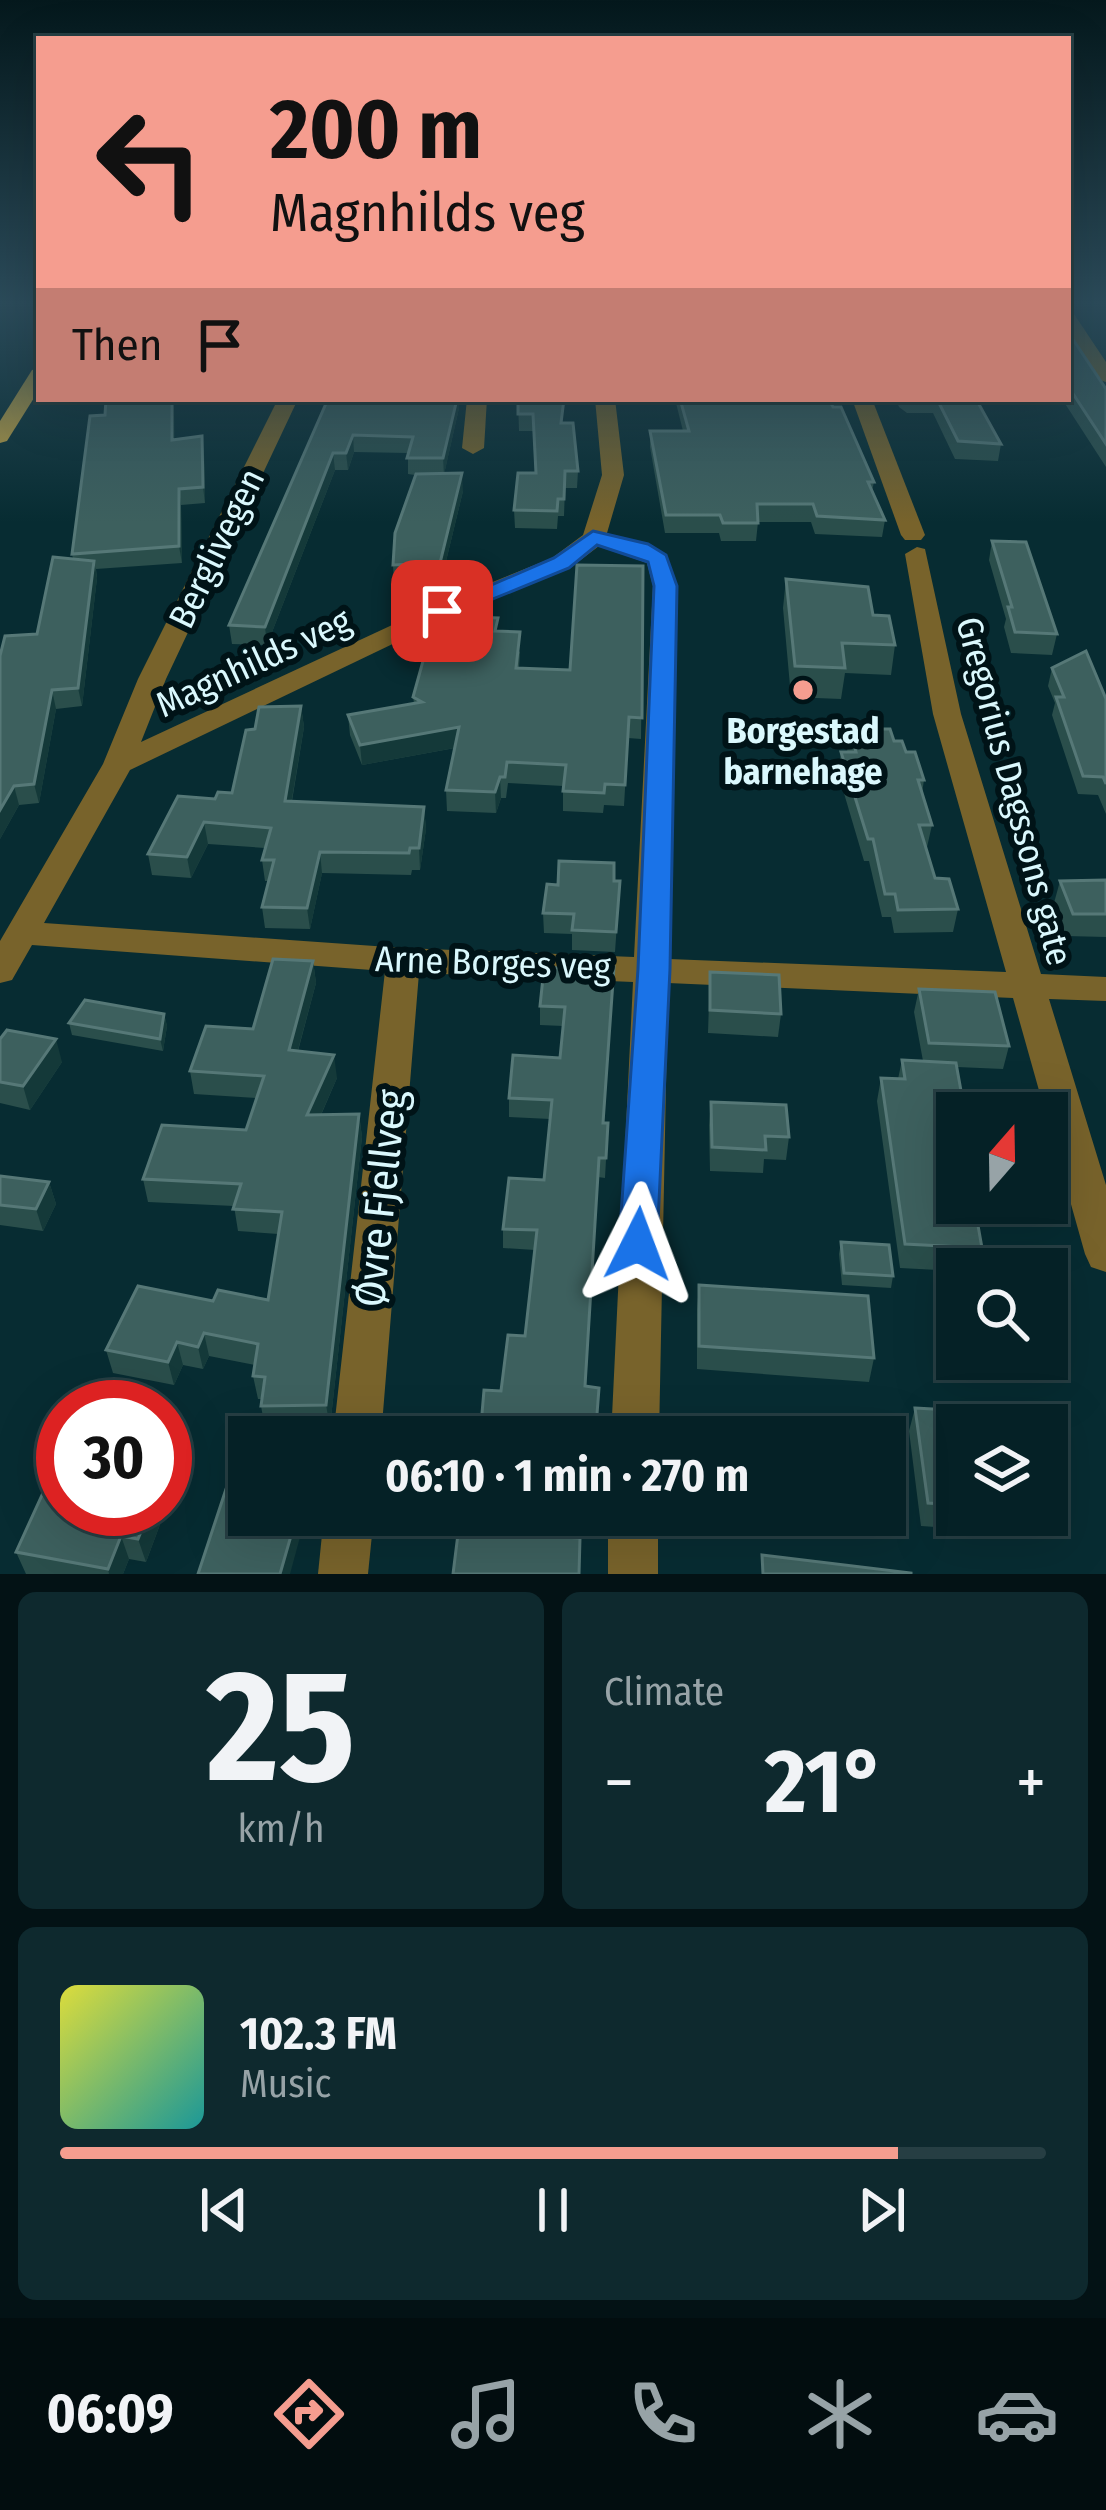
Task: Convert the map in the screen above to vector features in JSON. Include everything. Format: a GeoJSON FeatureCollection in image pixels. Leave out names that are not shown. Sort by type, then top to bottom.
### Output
{"type":"FeatureCollection","features":[{"type":"Feature","properties":{"kind":"main road"},"geometry":{"type":"LineString","coordinates":[[0,437],[36,379]]}},
{"type":"Feature","properties":{"kind":"street","name":"Berglivegen"},"geometry":{"type":"LineString","coordinates":[[118,764],[152,679],[287,402]]}},
{"type":"Feature","properties":{"kind":"street"},"geometry":{"type":"LineString","coordinates":[[473,448],[477,402]]}},
{"type":"Feature","properties":{"kind":"street"},"geometry":{"type":"LineString","coordinates":[[605,402],[613,476],[593,538],[640,549],[658,559],[665,586],[635,1416]]}},
{"type":"Feature","properties":{"kind":"street","name":"Gregorius Dagssons gate"},"geometry":{"type":"LineString","coordinates":[[863,402],[915,544],[947,714],[1106,1254]]}},
{"type":"Feature","properties":{"kind":"street","name":"Magnhilds veg"},"geometry":{"type":"LineString","coordinates":[[118,764],[442,611],[561,563],[593,538]]}},
{"type":"Feature","properties":{"kind":"street"},"geometry":{"type":"LineString","coordinates":[[0,971],[118,764]]}},
{"type":"Feature","properties":{"kind":"street","name":"Arne Borges veg"},"geometry":{"type":"LineString","coordinates":[[25,933],[403,960],[1106,989]]}},
{"type":"Feature","properties":{"kind":"street","name":"Øvre Fjellveg"},"geometry":{"type":"LineString","coordinates":[[359,1416],[403,960]]}},
{"type":"Feature","properties":{"kind":"street"},"geometry":{"type":"LineString","coordinates":[[343,1574],[347,1536]]}},
{"type":"Feature","properties":{"kind":"street"},"geometry":{"type":"LineString","coordinates":[[632,1574],[633,1536]]}},
{"type":"Feature","properties":{"kind":"building"},"geometry":{"type":"Polygon","coordinates":[[[1071,375],[1097,375],[1106,389],[1106,444],[1071,391],[1071,375]]]}},
{"type":"Feature","properties":{"kind":"building"},"geometry":{"type":"Polygon","coordinates":[[[106,402],[172,402],[172,440],[202,436],[203,487],[179,489],[179,546],[72,554],[90,416],[105,415],[106,402]]]}},
{"type":"Feature","properties":{"kind":"building"},"geometry":{"type":"Polygon","coordinates":[[[327,402],[456,402],[443,458],[407,458],[413,437],[353,435],[346,453],[333,453],[265,627],[229,625],[327,402]]]}},
{"type":"Feature","properties":{"kind":"building"},"geometry":{"type":"Polygon","coordinates":[[[518,402],[564,402],[561,423],[573,423],[578,471],[565,471],[564,499],[558,499],[557,511],[514,510],[518,473],[536,473],[533,414],[518,414],[518,402]]]}},
{"type":"Feature","properties":{"kind":"building"},"geometry":{"type":"Polygon","coordinates":[[[681,402],[830,402],[841,407],[885,520],[817,516],[813,504],[757,504],[758,523],[723,523],[720,515],[666,515],[650,431],[689,431],[681,402]]]}},
{"type":"Feature","properties":{"kind":"building"},"geometry":{"type":"Polygon","coordinates":[[[938,402],[978,402],[1001,444],[958,441],[938,402]]]}},
{"type":"Feature","properties":{"kind":"building"},"geometry":{"type":"Polygon","coordinates":[[[462,473],[440,563],[393,565],[395,533],[416,474],[462,473]]]}},
{"type":"Feature","properties":{"kind":"building"},"geometry":{"type":"Polygon","coordinates":[[[992,541],[1026,542],[1057,634],[1015,632],[992,541]]]}},
{"type":"Feature","properties":{"kind":"building"},"geometry":{"type":"Polygon","coordinates":[[[53,557],[94,561],[78,688],[52,690],[34,784],[14,786],[0,810],[0,656],[5,636],[37,634],[53,557]]]}},
{"type":"Feature","properties":{"kind":"building"},"geometry":{"type":"Polygon","coordinates":[[[577,565],[643,566],[642,718],[629,717],[625,785],[605,784],[604,793],[563,791],[566,765],[507,762],[505,777],[500,777],[495,792],[446,790],[459,727],[360,745],[348,715],[422,702],[413,697],[433,625],[444,625],[446,616],[498,618],[495,631],[520,632],[516,668],[570,670],[577,565]]]}},
{"type":"Feature","properties":{"kind":"building"},"geometry":{"type":"Polygon","coordinates":[[[786,579],[868,587],[873,615],[889,616],[895,645],[842,643],[845,668],[795,666],[786,579]]]}},
{"type":"Feature","properties":{"kind":"building"},"geometry":{"type":"Polygon","coordinates":[[[1086,651],[1106,699],[1106,784],[1103,777],[1083,776],[1056,697],[1064,697],[1052,668],[1086,651]]]}},
{"type":"Feature","properties":{"kind":"building"},"geometry":{"type":"Polygon","coordinates":[[[301,706],[285,801],[424,807],[419,848],[410,848],[409,853],[320,852],[307,908],[262,907],[274,860],[262,860],[271,828],[204,822],[187,857],[148,854],[178,796],[215,799],[218,792],[232,793],[246,730],[255,729],[259,707],[301,706]]]}},
{"type":"Feature","properties":{"kind":"building"},"geometry":{"type":"Polygon","coordinates":[[[850,729],[890,729],[894,741],[902,741],[906,752],[915,752],[932,825],[919,825],[935,878],[949,879],[958,909],[898,910],[895,894],[885,894],[873,839],[868,839],[841,752],[856,752],[850,729]]]}},
{"type":"Feature","properties":{"kind":"building"},"geometry":{"type":"Polygon","coordinates":[[[559,861],[614,863],[614,881],[620,881],[616,932],[572,930],[574,914],[543,913],[547,884],[558,885],[559,861]]]}},
{"type":"Feature","properties":{"kind":"building"},"geometry":{"type":"Polygon","coordinates":[[[1106,880],[1106,914],[1073,914],[1060,881],[1106,880]]]}},
{"type":"Feature","properties":{"kind":"building"},"geometry":{"type":"Polygon","coordinates":[[[273,959],[313,961],[289,1050],[334,1055],[307,1115],[359,1114],[326,1405],[261,1406],[265,1377],[253,1376],[258,1344],[204,1333],[198,1347],[177,1342],[168,1362],[106,1350],[138,1286],[213,1301],[218,1290],[268,1300],[282,1212],[233,1209],[241,1184],[143,1179],[162,1125],[246,1130],[264,1076],[190,1071],[206,1026],[253,1029],[273,959]]]}},
{"type":"Feature","properties":{"kind":"building"},"geometry":{"type":"Polygon","coordinates":[[[614,967],[603,1123],[608,1123],[606,1158],[599,1158],[585,1386],[599,1388],[597,1416],[482,1416],[484,1390],[501,1391],[508,1335],[525,1336],[537,1230],[503,1229],[509,1178],[544,1180],[552,1100],[509,1098],[513,1055],[560,1058],[565,1007],[540,1006],[544,968],[614,967]]]}},
{"type":"Feature","properties":{"kind":"building"},"geometry":{"type":"Polygon","coordinates":[[[710,972],[779,975],[781,1014],[710,1010],[710,972]]]}},
{"type":"Feature","properties":{"kind":"building"},"geometry":{"type":"Polygon","coordinates":[[[919,989],[995,992],[1009,1046],[929,1043],[919,989]]]}},
{"type":"Feature","properties":{"kind":"building"},"geometry":{"type":"Polygon","coordinates":[[[85,1000],[164,1014],[160,1039],[69,1023],[85,1000]]]}},
{"type":"Feature","properties":{"kind":"building"},"geometry":{"type":"Polygon","coordinates":[[[7,1030],[56,1039],[23,1086],[0,1082],[0,1039],[7,1030]]]}},
{"type":"Feature","properties":{"kind":"building"},"geometry":{"type":"Polygon","coordinates":[[[902,1060],[956,1063],[961,1092],[936,1092],[936,1224],[978,1224],[982,1248],[905,1244],[881,1078],[905,1079],[902,1060]]]}},
{"type":"Feature","properties":{"kind":"building"},"geometry":{"type":"Polygon","coordinates":[[[711,1102],[786,1105],[789,1137],[765,1136],[766,1150],[712,1147],[711,1102]]]}},
{"type":"Feature","properties":{"kind":"building"},"geometry":{"type":"Polygon","coordinates":[[[0,1176],[49,1182],[36,1209],[0,1205],[0,1176]]]}},
{"type":"Feature","properties":{"kind":"building"},"geometry":{"type":"Polygon","coordinates":[[[841,1242],[889,1245],[893,1276],[844,1273],[841,1242]]]}},
{"type":"Feature","properties":{"kind":"building"},"geometry":{"type":"Polygon","coordinates":[[[699,1285],[868,1296],[874,1358],[699,1346],[699,1285]]]}},
{"type":"Feature","properties":{"kind":"building"},"geometry":{"type":"Polygon","coordinates":[[[915,1408],[936,1409],[936,1504],[928,1503],[915,1408]]]}},
{"type":"Feature","properties":{"kind":"building"},"geometry":{"type":"Polygon","coordinates":[[[228,1483],[228,1536],[291,1536],[280,1574],[198,1574],[228,1483]]]}},
{"type":"Feature","properties":{"kind":"building"},"geometry":{"type":"Polygon","coordinates":[[[36,1508],[36,1536],[121,1536],[108,1569],[16,1552],[36,1508]]]}},
{"type":"Feature","properties":{"kind":"building"},"geometry":{"type":"Polygon","coordinates":[[[458,1536],[580,1538],[579,1574],[453,1574],[458,1536]]]}},
{"type":"Feature","properties":{"kind":"building"},"geometry":{"type":"Polygon","coordinates":[[[762,1555],[911,1573],[911,1574],[763,1574],[762,1555]]]}},
{"type":"Feature","properties":{"kind":"place","name":"Borgestad barnehage"},"geometry":{"type":"Point","coordinates":[803,690]}},
{"type":"Feature","properties":{"kind":"route"},"geometry":{"type":"LineString","coordinates":[[442,611],[561,563],[593,538],[619,542],[658,559],[665,586],[664,657],[654,969],[638,1244]]}}]}
